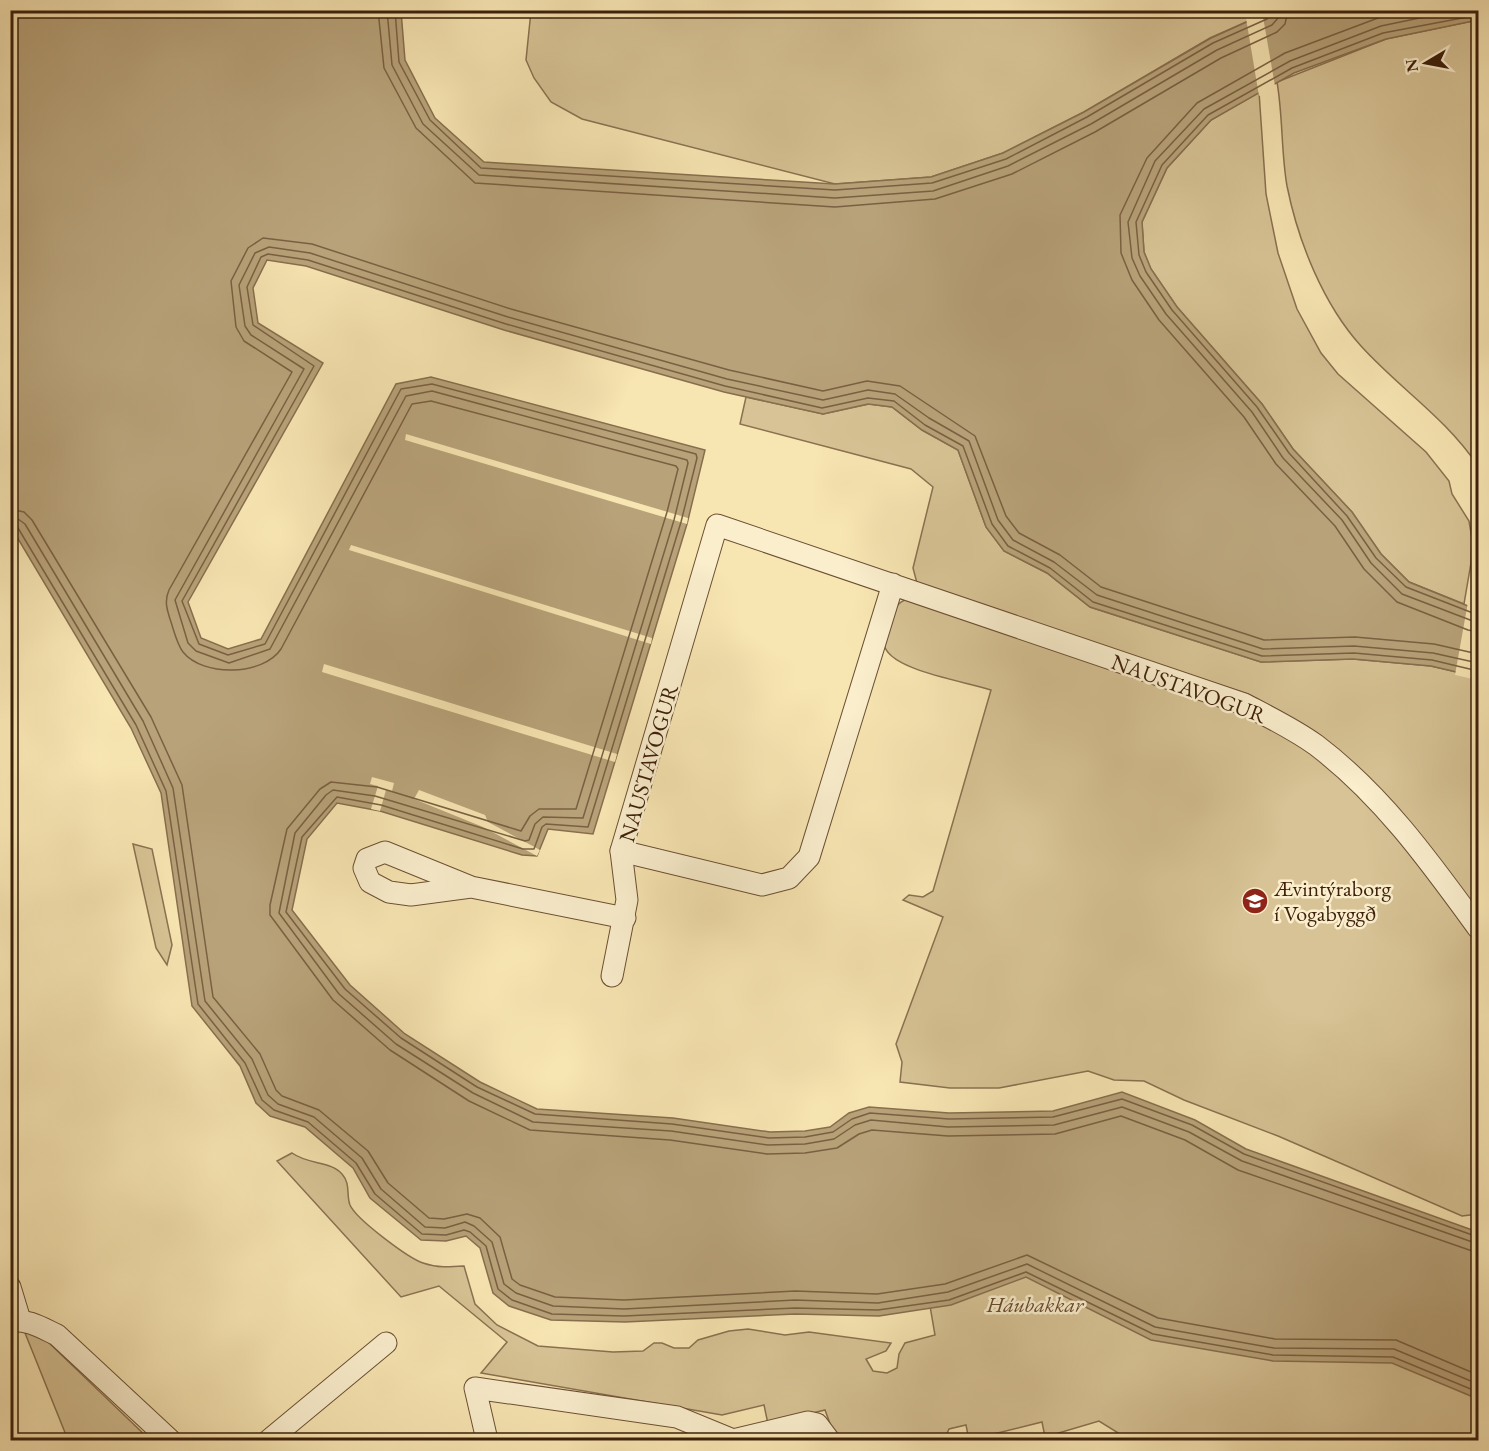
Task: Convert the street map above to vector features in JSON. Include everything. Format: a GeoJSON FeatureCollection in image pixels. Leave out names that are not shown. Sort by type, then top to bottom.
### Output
{"type":"FeatureCollection","features":[{"type":"Feature","properties":{"kind":"street","name":"NAUSTAVOGUR"},"geometry":{"type":"LineString","coordinates":[[894,584],[809,857],[789,878],[762,885],[621,851],[717,525],[894,584],[1244,704],[1285,725],[1316,745],[1373,796],[1419,847],[1479,928]]}},
{"type":"Feature","properties":{"kind":"street"},"geometry":{"type":"LineString","coordinates":[[612,976],[626,918],[627,900],[621,851]]}},
{"type":"Feature","properties":{"kind":"street"},"geometry":{"type":"LineString","coordinates":[[471,887],[626,918]]}},
{"type":"Feature","properties":{"kind":"street"},"geometry":{"type":"LineString","coordinates":[[10,1287],[15,1321],[35,1324],[57,1335],[170,1440]]}},
{"type":"Feature","properties":{"kind":"street"},"geometry":{"type":"LineString","coordinates":[[269,1440],[386,1343]]}},
{"type":"Feature","properties":{"kind":"street"},"geometry":{"type":"LineString","coordinates":[[487,1440],[475,1388],[677,1417],[733,1440],[808,1422],[822,1429],[829,1440]]}},
{"type":"Feature","properties":{"kind":"green space"},"geometry":{"type":"Polygon","coordinates":[[[531,11],[1271,11],[1210,38],[1084,112],[1003,153],[931,177],[835,184],[582,119],[551,102],[534,78],[526,60],[531,11]]]}},
{"type":"Feature","properties":{"kind":"green space"},"geometry":{"type":"Polygon","coordinates":[[[1478,20],[1478,466],[1437,418],[1361,346],[1347,329],[1324,291],[1305,250],[1287,186],[1277,82],[1386,39],[1478,20]]]}},
{"type":"Feature","properties":{"kind":"green space"},"geometry":{"type":"Polygon","coordinates":[[[1259,92],[1266,194],[1278,253],[1297,309],[1321,353],[1338,374],[1426,452],[1449,481],[1452,494],[1469,521],[1472,538],[1471,563],[1464,604],[1409,582],[1381,554],[1352,512],[1293,449],[1262,404],[1177,307],[1151,269],[1144,252],[1142,222],[1167,168],[1211,120],[1259,92]]]}},
{"type":"Feature","properties":{"kind":"green space"},"geometry":{"type":"Polygon","coordinates":[[[746,397],[823,414],[869,404],[892,407],[922,430],[958,450],[986,527],[1004,551],[1047,573],[1090,607],[1261,662],[1353,659],[1431,666],[1478,677],[1478,913],[1429,846],[1378,787],[1351,761],[1286,715],[1248,694],[918,587],[913,568],[933,487],[911,469],[740,424],[746,397]]]}},
{"type":"Feature","properties":{"kind":"green space"},"geometry":{"type":"Polygon","coordinates":[[[915,597],[1223,702],[1301,745],[1369,800],[1478,939],[1478,1214],[1462,1216],[1278,1136],[1184,1100],[1144,1081],[1114,1080],[1088,1071],[999,1088],[950,1088],[900,1082],[902,1062],[896,1044],[943,917],[903,900],[909,895],[923,897],[933,891],[991,690],[912,668],[898,661],[888,652],[884,640],[894,611],[901,602],[915,597]]]}},
{"type":"Feature","properties":{"kind":"green space"},"geometry":{"type":"Polygon","coordinates":[[[133,844],[152,849],[172,945],[167,965],[156,948],[133,844]]]}},
{"type":"Feature","properties":{"kind":"green space","name":"Háubakkar"},"geometry":{"type":"Polygon","coordinates":[[[292,1153],[305,1160],[332,1167],[342,1174],[345,1178],[350,1205],[354,1211],[406,1254],[433,1266],[464,1266],[475,1304],[497,1325],[538,1346],[613,1352],[643,1351],[654,1343],[662,1343],[674,1348],[689,1348],[698,1340],[729,1331],[748,1329],[785,1335],[809,1332],[891,1343],[886,1351],[866,1359],[873,1371],[887,1373],[897,1368],[899,1354],[905,1343],[935,1335],[907,1173],[1478,1294],[1478,1440],[1166,1440],[1123,1436],[1099,1421],[1045,1437],[1042,1422],[969,1440],[966,1425],[949,1429],[944,1440],[836,1440],[825,1410],[768,1424],[764,1405],[722,1415],[481,1373],[507,1342],[439,1286],[401,1297],[277,1161],[292,1153]]]}},
{"type":"Feature","properties":{"kind":"green space"},"geometry":{"type":"Polygon","coordinates":[[[30,1331],[47,1341],[150,1440],[68,1440],[25,1333],[30,1331]]]}},
{"type":"Feature","properties":{"kind":"water"},"geometry":{"type":"Polygon","coordinates":[[[10,11],[401,11],[405,60],[435,118],[484,162],[835,184],[931,177],[1003,153],[1084,112],[1211,38],[1271,11],[1478,11],[1478,20],[1386,39],[1294,73],[1211,120],[1167,168],[1142,222],[1144,252],[1151,269],[1177,307],[1262,404],[1293,449],[1352,512],[1381,554],[1409,582],[1478,610],[1478,677],[1431,666],[1353,659],[1261,662],[1090,607],[1047,573],[1004,551],[986,527],[958,450],[922,430],[892,407],[868,404],[823,414],[724,392],[504,330],[306,266],[267,260],[253,288],[258,323],[323,363],[188,602],[201,638],[228,649],[261,639],[396,384],[431,377],[705,450],[687,524],[593,834],[548,829],[537,856],[522,855],[380,811],[337,803],[307,839],[292,910],[350,985],[405,1034],[480,1082],[537,1109],[673,1118],[770,1132],[805,1131],[830,1127],[849,1113],[869,1107],[949,1113],[1053,1111],[1122,1092],[1195,1120],[1246,1149],[1478,1232],[1478,1399],[1392,1363],[1273,1361],[1151,1340],[1026,1277],[951,1305],[879,1316],[795,1314],[625,1322],[551,1320],[509,1306],[493,1293],[480,1248],[466,1236],[446,1241],[421,1240],[370,1198],[353,1168],[305,1127],[270,1116],[256,1103],[240,1066],[192,1006],[161,793],[131,728],[11,527],[10,11]]]}},
{"type":"Feature","properties":{"kind":"pier"},"geometry":{"type":"Polygon","coordinates":[[[1262,11],[1275,86],[1259,96],[1246,18],[1262,11]]]}},
{"type":"Feature","properties":{"kind":"pier"},"geometry":{"type":"Polygon","coordinates":[[[406,434],[688,518],[687,524],[405,440],[406,434]]]}},
{"type":"Feature","properties":{"kind":"pier"},"geometry":{"type":"Polygon","coordinates":[[[351,545],[652,638],[651,644],[349,550],[351,545]]]}},
{"type":"Feature","properties":{"kind":"pier"},"geometry":{"type":"Polygon","coordinates":[[[1468,602],[1478,607],[1478,643],[1473,679],[1455,675],[1468,602]]]}},
{"type":"Feature","properties":{"kind":"pier"},"geometry":{"type":"Polygon","coordinates":[[[324,664],[617,754],[615,762],[322,672],[324,664]]]}},
{"type":"Feature","properties":{"kind":"pier"},"geometry":{"type":"Polygon","coordinates":[[[372,777],[394,783],[392,791],[386,790],[380,811],[371,809],[378,786],[370,784],[372,777]]]}},
{"type":"Feature","properties":{"kind":"pier"},"geometry":{"type":"Polygon","coordinates":[[[419,790],[485,815],[488,822],[540,850],[537,856],[483,827],[414,799],[419,790]]]}},
{"type":"Feature","properties":{"kind":"place","name":"Ævintýraborg í Vogabyggð"},"geometry":{"type":"Point","coordinates":[1255,901]}}]}
